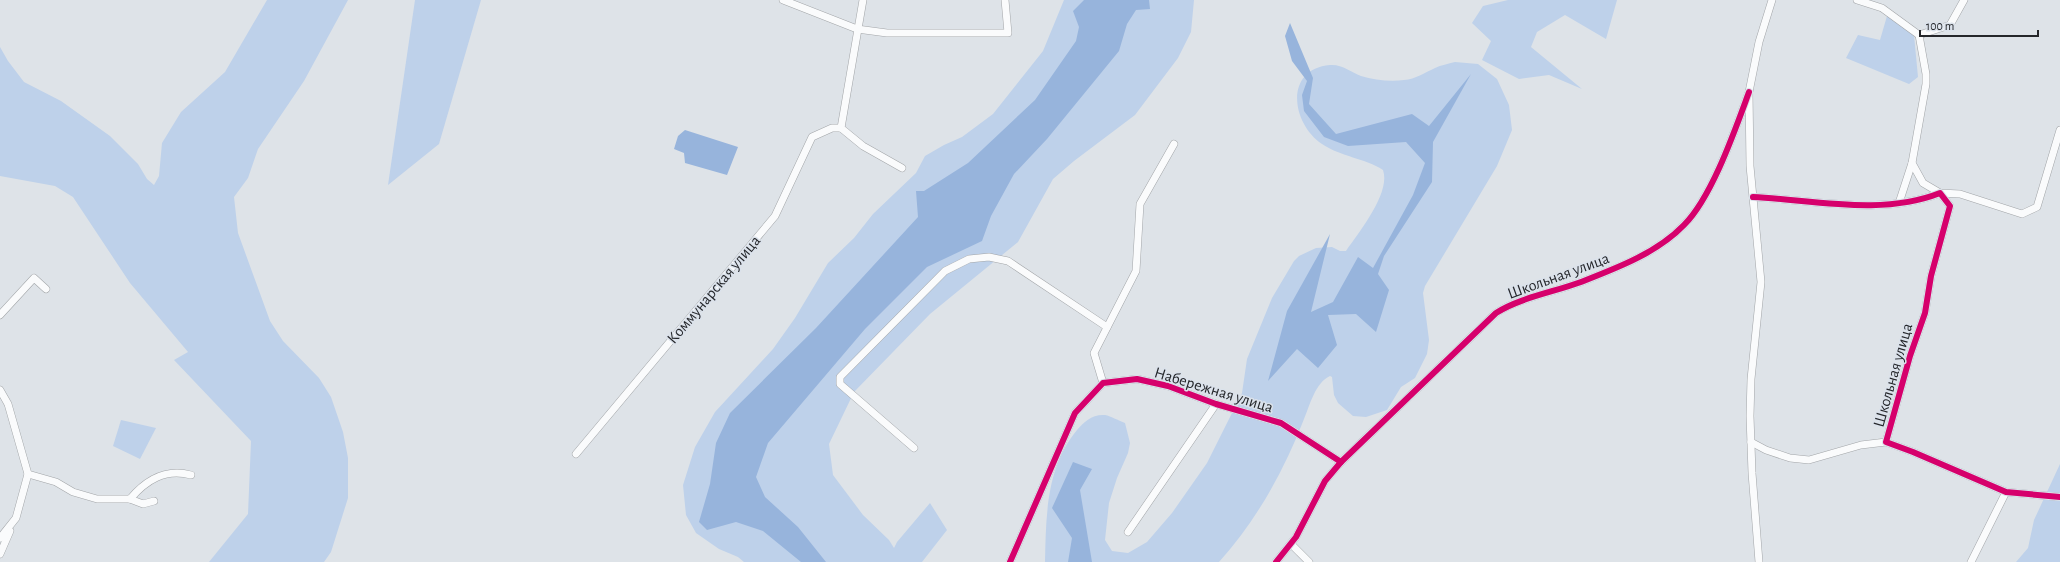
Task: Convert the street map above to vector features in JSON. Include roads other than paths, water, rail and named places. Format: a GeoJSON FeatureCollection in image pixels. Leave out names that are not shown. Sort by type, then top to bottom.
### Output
{"type":"FeatureCollection","features":[{"type":"Feature","properties":{"kind":"street"},"geometry":{"type":"LineString","coordinates":[[783,0],[857,29],[887,33],[1008,33],[1005,0]]}},
{"type":"Feature","properties":{"kind":"street"},"geometry":{"type":"LineString","coordinates":[[863,0],[857,29],[842,128],[863,146],[902,168]]}},
{"type":"Feature","properties":{"kind":"street","name":"Школьная улица"},"geometry":{"type":"LineString","coordinates":[[1759,562],[1751,442],[1751,379],[1761,282],[1750,166],[1750,92],[1759,42],[1772,0]]}},
{"type":"Feature","properties":{"kind":"street"},"geometry":{"type":"LineString","coordinates":[[1857,0],[1882,8],[1919,35],[1926,74],[1926,84],[1912,163],[1899,203]]}},
{"type":"Feature","properties":{"kind":"street"},"geometry":{"type":"LineString","coordinates":[[1919,35],[1950,26],[1964,0]]}},
{"type":"Feature","properties":{"kind":"street","name":"Школьная улица"},"geometry":{"type":"LineString","coordinates":[[1276,562],[1291,544],[1325,481],[1341,462],[1496,313],[1510,304],[1540,296],[1618,267],[1645,253],[1684,225],[1696,211],[1711,182],[1732,138],[1750,92]]}},
{"type":"Feature","properties":{"kind":"street","name":"Коммунарская улица"},"geometry":{"type":"LineString","coordinates":[[576,454],[775,216],[812,137],[832,128],[842,128]]}},
{"type":"Feature","properties":{"kind":"street"},"geometry":{"type":"LineString","coordinates":[[1753,197],[1853,205],[1899,203],[1921,200],[1940,193],[1960,194],[2022,214],[2038,207],[2060,130]]}},
{"type":"Feature","properties":{"kind":"street"},"geometry":{"type":"LineString","coordinates":[[1010,562],[1075,413],[1103,383],[1094,353],[1136,271],[1140,204],[1174,144]]}},
{"type":"Feature","properties":{"kind":"street"},"geometry":{"type":"LineString","coordinates":[[1912,163],[1923,183],[1940,193]]}},
{"type":"Feature","properties":{"kind":"street","name":"Школьная улица"},"geometry":{"type":"LineString","coordinates":[[1940,193],[1950,206],[1931,276],[1925,313],[1910,356],[1886,442],[2006,492],[2060,497]]}},
{"type":"Feature","properties":{"kind":"street"},"geometry":{"type":"LineString","coordinates":[[914,448],[840,384],[840,377],[945,271],[969,259],[989,257],[1008,260],[1107,327]]}},
{"type":"Feature","properties":{"kind":"street"},"geometry":{"type":"LineString","coordinates":[[0,315],[34,278],[46,289]]}},
{"type":"Feature","properties":{"kind":"street","name":"Набережная улица"},"geometry":{"type":"LineString","coordinates":[[1103,383],[1137,379],[1168,386],[1216,404],[1281,424],[1341,462]]}},
{"type":"Feature","properties":{"kind":"street"},"geometry":{"type":"LineString","coordinates":[[0,390],[8,404],[28,474],[16,518],[0,554]]}},
{"type":"Feature","properties":{"kind":"street"},"geometry":{"type":"LineString","coordinates":[[1128,532],[1216,404]]}},
{"type":"Feature","properties":{"kind":"street"},"geometry":{"type":"LineString","coordinates":[[1751,442],[1766,450],[1784,456],[1809,460],[1861,445],[1886,442]]}},
{"type":"Feature","properties":{"kind":"street"},"geometry":{"type":"LineString","coordinates":[[130,499],[142,485],[156,477],[169,472],[191,475]]}},
{"type":"Feature","properties":{"kind":"street"},"geometry":{"type":"LineString","coordinates":[[28,474],[56,482],[73,492],[97,499],[113,501],[130,499],[143,504],[154,501]]}},
{"type":"Feature","properties":{"kind":"street"},"geometry":{"type":"LineString","coordinates":[[1971,562],[2006,492]]}},
{"type":"Feature","properties":{"kind":"street"},"geometry":{"type":"LineString","coordinates":[[0,538],[16,518]]}},
{"type":"Feature","properties":{"kind":"street"},"geometry":{"type":"LineString","coordinates":[[1291,544],[1308,562]]}}]}
